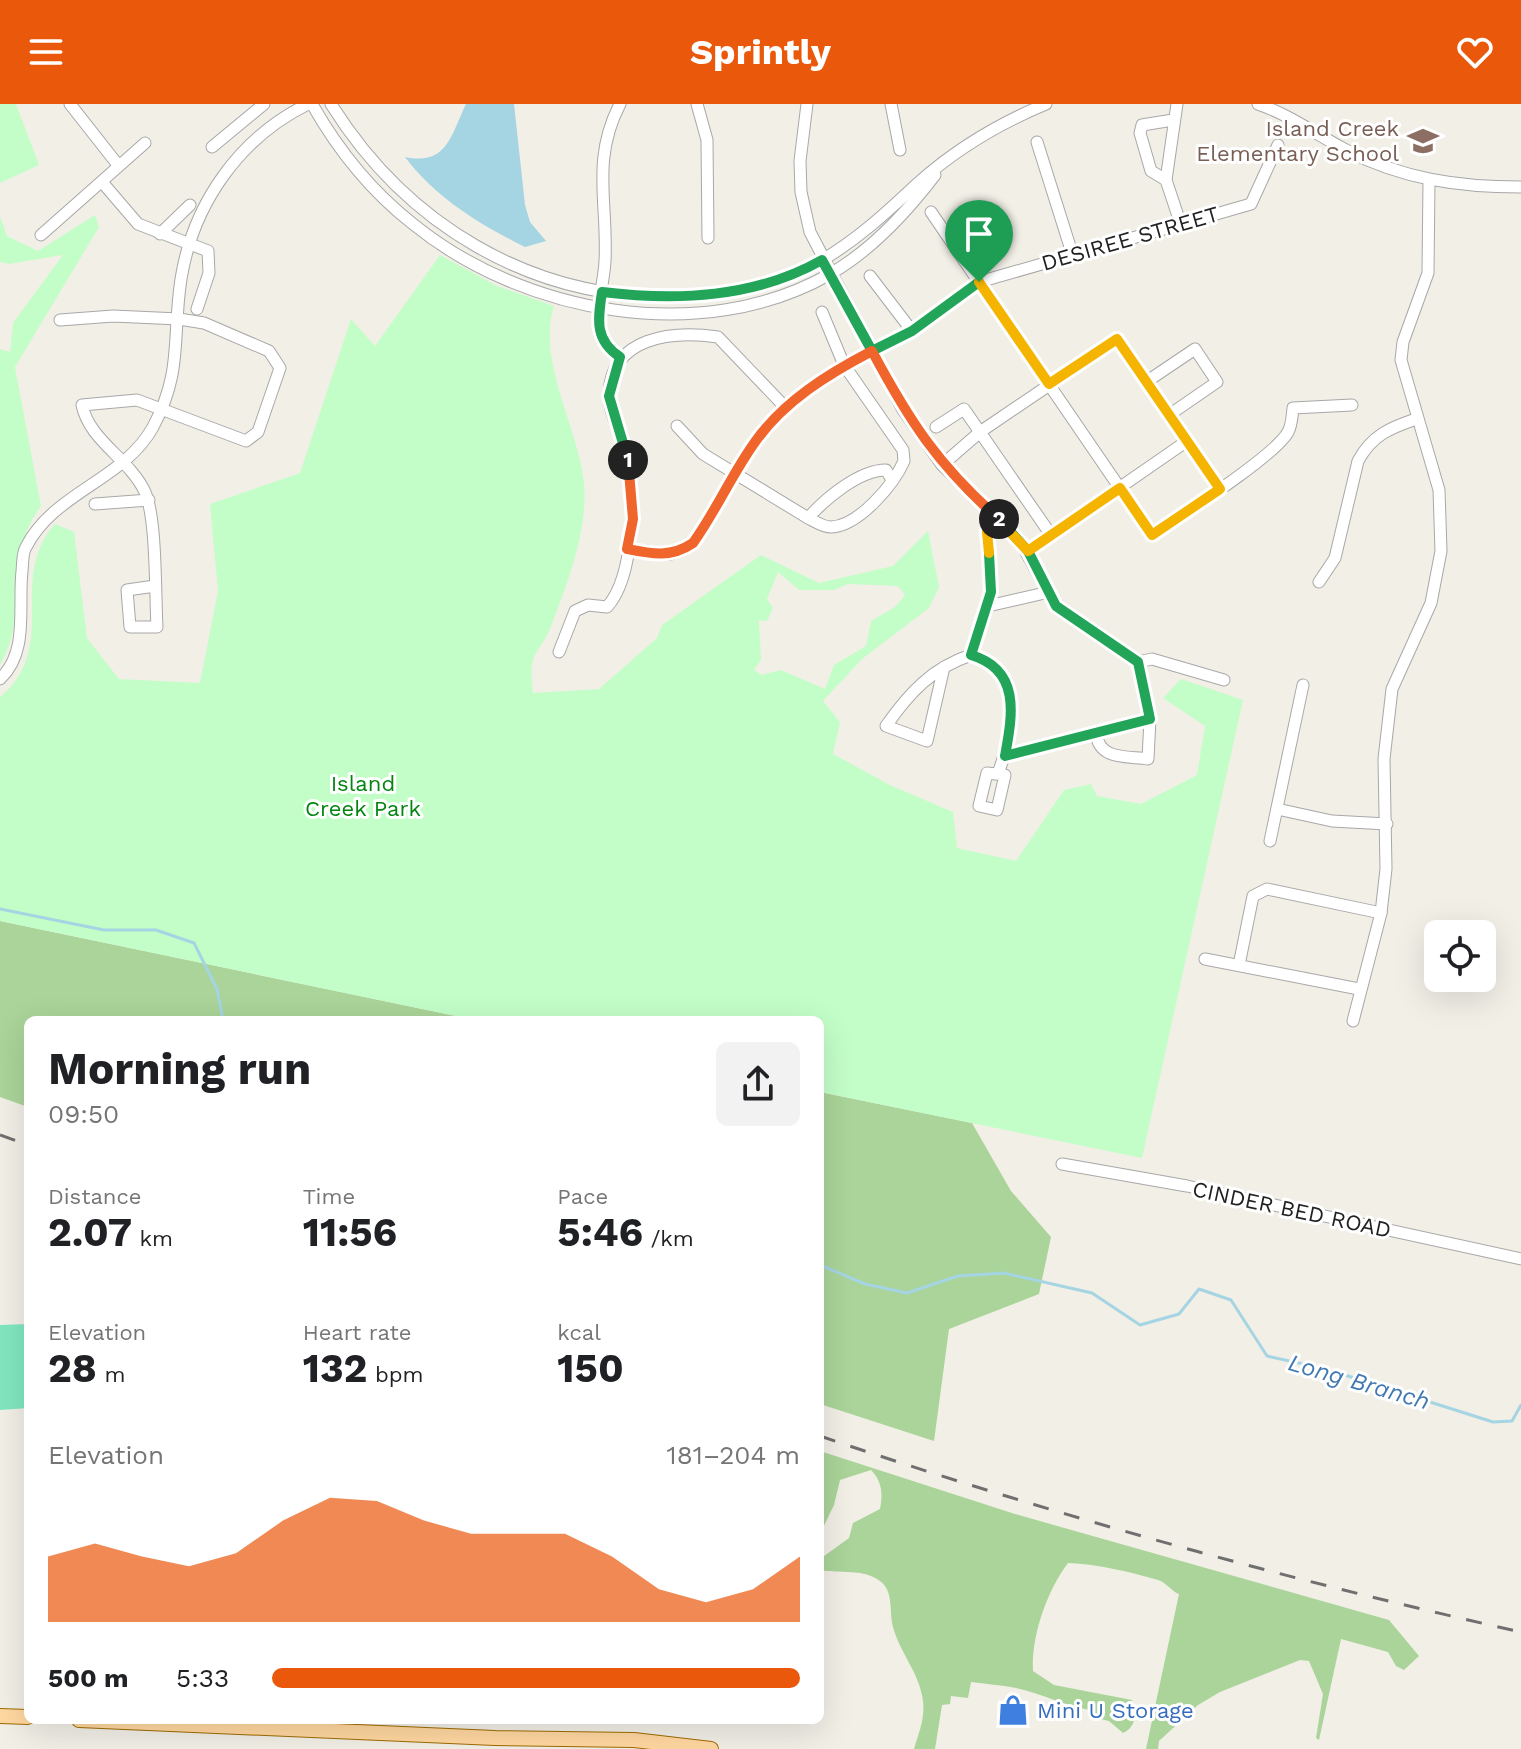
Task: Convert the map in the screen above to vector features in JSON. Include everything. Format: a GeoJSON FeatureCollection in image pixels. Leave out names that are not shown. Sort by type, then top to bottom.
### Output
{"type":"FeatureCollection","features":[{"type":"Feature","properties":{"kind":"main road"},"geometry":{"type":"LineString","coordinates":[[0,1716],[24,1717]]}},
{"type":"Feature","properties":{"kind":"main road"},"geometry":{"type":"LineString","coordinates":[[159,1724],[634,1740],[711,1749]]}},
{"type":"Feature","properties":{"kind":"street"},"geometry":{"type":"LineString","coordinates":[[70,104],[118,165]]}},
{"type":"Feature","properties":{"kind":"street"},"geometry":{"type":"LineString","coordinates":[[212,147],[264,104]]}},
{"type":"Feature","properties":{"kind":"street"},"geometry":{"type":"LineString","coordinates":[[0,679],[21,646],[18,609],[24,548],[68,498],[123,463],[149,433],[162,411],[174,374],[181,282],[189,245],[205,205],[245,150],[269,127],[310,104],[362,176],[430,238],[512,282],[600,307],[660,314],[724,310],[779,297],[830,274],[862,253],[899,218],[943,165]]}},
{"type":"Feature","properties":{"kind":"street"},"geometry":{"type":"LineString","coordinates":[[331,104],[376,166],[444,228],[483,252],[526,272],[573,287],[661,297],[724,293],[780,280],[822,260],[854,241],[943,165],[1004,122],[1046,104]]}},
{"type":"Feature","properties":{"kind":"street"},"geometry":{"type":"LineString","coordinates":[[620,104],[607,135],[601,167],[605,240],[600,337],[608,349],[620,357]]}},
{"type":"Feature","properties":{"kind":"street"},"geometry":{"type":"LineString","coordinates":[[697,104],[708,149],[708,238]]}},
{"type":"Feature","properties":{"kind":"street"},"geometry":{"type":"LineString","coordinates":[[807,104],[800,161],[801,192],[810,232],[822,260],[918,434],[942,465],[1028,551],[1056,606],[1067,617],[1138,662],[1152,659],[1224,680]]}},
{"type":"Feature","properties":{"kind":"street"},"geometry":{"type":"LineString","coordinates":[[891,104],[900,150]]}},
{"type":"Feature","properties":{"kind":"street"},"geometry":{"type":"LineString","coordinates":[[1177,104],[1166,180],[1180,222]]}},
{"type":"Feature","properties":{"kind":"street"},"geometry":{"type":"LineString","coordinates":[[1258,104],[1371,162],[1429,181],[1479,187],[1521,187]]}},
{"type":"Feature","properties":{"kind":"street"},"geometry":{"type":"LineString","coordinates":[[1166,180],[1151,171],[1140,133],[1142,125],[1149,122],[1173,120]]}},
{"type":"Feature","properties":{"kind":"street"},"geometry":{"type":"LineString","coordinates":[[228,134],[245,150]]}},
{"type":"Feature","properties":{"kind":"street"},"geometry":{"type":"LineString","coordinates":[[1037,142],[1072,253]]}},
{"type":"Feature","properties":{"kind":"street"},"geometry":{"type":"LineString","coordinates":[[41,235],[145,143]]}},
{"type":"Feature","properties":{"kind":"street","name":"DESIREE STREET"},"geometry":{"type":"LineString","coordinates":[[627,549],[662,555],[681,551],[698,537],[754,444],[785,407],[844,365],[912,331],[979,282],[1251,204],[1278,145]]}},
{"type":"Feature","properties":{"kind":"street"},"geometry":{"type":"LineString","coordinates":[[1353,1021],[1381,913],[1387,824],[1384,759],[1392,689],[1431,603],[1441,551],[1439,490],[1401,360],[1403,342],[1428,273],[1429,181]]}},
{"type":"Feature","properties":{"kind":"street"},"geometry":{"type":"LineString","coordinates":[[102,182],[138,224],[208,251],[210,258],[197,309]]}},
{"type":"Feature","properties":{"kind":"street"},"geometry":{"type":"LineString","coordinates":[[160,234],[190,205]]}},
{"type":"Feature","properties":{"kind":"street"},"geometry":{"type":"LineString","coordinates":[[931,212],[1152,535],[1220,489],[1287,434],[1293,408],[1352,405]]}},
{"type":"Feature","properties":{"kind":"street"},"geometry":{"type":"LineString","coordinates":[[870,276],[912,331]]}},
{"type":"Feature","properties":{"kind":"street"},"geometry":{"type":"LineString","coordinates":[[677,426],[703,454],[735,476],[824,526],[842,525],[862,513],[892,480],[904,461],[903,450],[844,365],[822,312]]}},
{"type":"Feature","properties":{"kind":"street"},"geometry":{"type":"LineString","coordinates":[[60,320],[113,316],[204,323],[269,351],[277,359],[280,368],[258,432],[246,441],[127,399],[82,405],[85,420],[123,463],[149,500],[155,586]]}},
{"type":"Feature","properties":{"kind":"street"},"geometry":{"type":"LineString","coordinates":[[559,652],[575,611],[588,605],[607,607],[615,598],[627,549],[633,519],[632,489],[627,455],[609,396],[620,357],[643,341],[676,335],[718,337],[785,407]]}},
{"type":"Feature","properties":{"kind":"street"},"geometry":{"type":"LineString","coordinates":[[942,465],[980,432],[1117,339],[1220,489]]}},
{"type":"Feature","properties":{"kind":"street"},"geometry":{"type":"LineString","coordinates":[[1146,382],[1195,349],[1217,382],[1169,415]]}},
{"type":"Feature","properties":{"kind":"street"},"geometry":{"type":"LineString","coordinates":[[936,427],[964,409],[1051,535]]}},
{"type":"Feature","properties":{"kind":"street"},"geometry":{"type":"LineString","coordinates":[[1319,582],[1335,558],[1358,461],[1364,449],[1387,429],[1416,419]]}},
{"type":"Feature","properties":{"kind":"street"},"geometry":{"type":"LineString","coordinates":[[1028,551],[1187,441]]}},
{"type":"Feature","properties":{"kind":"street"},"geometry":{"type":"LineString","coordinates":[[808,518],[846,487],[876,470],[886,470],[892,480]]}},
{"type":"Feature","properties":{"kind":"street"},"geometry":{"type":"LineString","coordinates":[[95,504],[149,500]]}},
{"type":"Feature","properties":{"kind":"street"},"geometry":{"type":"LineString","coordinates":[[944,667],[927,741],[886,726],[907,696],[944,667],[971,655],[988,606],[991,579],[986,542],[991,512]]}},
{"type":"Feature","properties":{"kind":"street"},"geometry":{"type":"LineString","coordinates":[[988,606],[1049,592]]}},
{"type":"Feature","properties":{"kind":"street"},"geometry":{"type":"LineString","coordinates":[[971,655],[989,664],[1012,694],[1013,711],[1005,756],[998,773]]}},
{"type":"Feature","properties":{"kind":"street"},"geometry":{"type":"LineString","coordinates":[[1096,734],[1098,747],[1105,753],[1148,759],[1150,719],[1138,662]]}},
{"type":"Feature","properties":{"kind":"street"},"geometry":{"type":"LineString","coordinates":[[1270,841],[1303,685]]}},
{"type":"Feature","properties":{"kind":"street"},"geometry":{"type":"LineString","coordinates":[[1005,756],[1150,719]]}},
{"type":"Feature","properties":{"kind":"street"},"geometry":{"type":"LineString","coordinates":[[1277,809],[1332,821],[1387,824]]}},
{"type":"Feature","properties":{"kind":"street"},"geometry":{"type":"LineString","coordinates":[[1239,965],[1253,896],[1258,891],[1267,889],[1381,913]]}},
{"type":"Feature","properties":{"kind":"street"},"geometry":{"type":"LineString","coordinates":[[1205,959],[1359,989]]}},
{"type":"Feature","properties":{"kind":"street","name":"CINDER BED ROAD"},"geometry":{"type":"LineString","coordinates":[[1062,1164],[1187,1186],[1521,1259]]}},
{"type":"Feature","properties":{"kind":"green space"},"geometry":{"type":"Polygon","coordinates":[[[0,104],[16,104],[39,165],[0,183],[0,104]]]}},
{"type":"Feature","properties":{"kind":"green space"},"geometry":{"type":"Polygon","coordinates":[[[95,215],[99,227],[15,367],[41,506],[22,547],[14,625],[0,665],[0,349],[10,352],[13,323],[63,255],[9,264],[0,262],[0,216],[7,236],[38,251],[95,215]]]}},
{"type":"Feature","properties":{"kind":"green space","name":"Island Creek Park"},"geometry":{"type":"Polygon","coordinates":[[[440,255],[497,286],[554,306],[550,327],[551,350],[581,463],[584,501],[580,536],[571,571],[548,633],[533,659],[533,693],[599,689],[657,638],[662,625],[761,555],[819,583],[893,566],[928,531],[939,587],[929,608],[862,659],[823,701],[840,722],[833,754],[890,785],[953,812],[957,848],[1016,861],[1064,790],[1091,784],[1097,796],[1141,804],[1197,775],[1205,726],[1163,698],[1181,679],[1243,700],[1142,1158],[824,1093],[824,1016],[456,1016],[0,921],[0,697],[18,677],[27,656],[34,567],[41,545],[55,524],[74,532],[87,638],[119,679],[200,683],[218,591],[210,504],[300,473],[351,319],[375,346],[440,255]],[[778,572],[767,599],[773,608],[767,621],[759,620],[761,660],[754,670],[762,675],[781,670],[825,689],[834,665],[866,646],[871,621],[895,607],[905,595],[898,586],[848,584],[834,590],[799,590],[778,572]]]}},
{"type":"Feature","properties":{"kind":"green space"},"geometry":{"type":"Polygon","coordinates":[[[0,921],[456,1016],[24,1016],[24,1106],[0,1097],[0,921]]]}},
{"type":"Feature","properties":{"kind":"green space"},"geometry":{"type":"Polygon","coordinates":[[[824,1093],[972,1123],[1011,1191],[1051,1237],[1039,1294],[949,1329],[934,1441],[824,1405],[824,1093]]]}},
{"type":"Feature","properties":{"kind":"green space"},"geometry":{"type":"Polygon","coordinates":[[[24,1324],[24,1408],[0,1410],[0,1325],[24,1324]]]}},
{"type":"Feature","properties":{"kind":"green space"},"geometry":{"type":"Polygon","coordinates":[[[824,1452],[1015,1514],[1389,1620],[1419,1656],[1404,1670],[1396,1666],[1388,1652],[1341,1639],[1319,1740],[1316,1738],[1323,1694],[1309,1661],[1300,1660],[1220,1692],[1198,1705],[1159,1741],[1158,1749],[1146,1749],[1179,1594],[1158,1580],[1125,1571],[1068,1563],[1053,1587],[1042,1614],[1033,1671],[1054,1685],[1132,1700],[1135,1715],[1131,1727],[1123,1733],[1109,1721],[1096,1718],[1095,1711],[1016,1688],[971,1682],[968,1698],[951,1696],[950,1704],[942,1705],[935,1749],[914,1749],[922,1720],[923,1701],[918,1682],[893,1627],[887,1590],[880,1581],[866,1574],[824,1570],[824,1556],[849,1538],[853,1523],[880,1509],[881,1493],[875,1474],[871,1470],[840,1480],[834,1505],[824,1526],[824,1452]]]}},
{"type":"Feature","properties":{"kind":"water"},"geometry":{"type":"Polygon","coordinates":[[[466,104],[514,104],[525,205],[530,222],[546,241],[525,247],[491,229],[444,197],[405,157],[430,157],[446,146],[466,104]]]}},
{"type":"Feature","properties":{"kind":"waterway","name":"Long Branch"},"geometry":{"type":"LineString","coordinates":[[0,909],[104,930],[156,930],[194,943],[217,989],[222,1016]]}},
{"type":"Feature","properties":{"kind":"waterway","name":"Long Branch"},"geometry":{"type":"LineString","coordinates":[[824,1267],[865,1284],[907,1293],[958,1276],[1004,1273],[1092,1293],[1140,1325],[1179,1314],[1199,1289],[1231,1300],[1267,1356],[1326,1369],[1493,1422],[1512,1421],[1521,1405]]}},
{"type":"Feature","properties":{"kind":"railway"},"geometry":{"type":"LineString","coordinates":[[0,1135],[24,1144]]}},
{"type":"Feature","properties":{"kind":"railway"},"geometry":{"type":"LineString","coordinates":[[824,1437],[993,1492],[1168,1543],[1344,1590],[1521,1632]]}},
{"type":"Feature","properties":{"kind":"place","name":"Island Creek Elementary School"},"geometry":{"type":"Point","coordinates":[1423,141]}},
{"type":"Feature","properties":{"kind":"place","name":"Mini U Storage"},"geometry":{"type":"Point","coordinates":[1013,1710]}},
{"type":"Feature","properties":{"kind":"route"},"geometry":{"type":"LineString","coordinates":[[979,282],[912,331],[872,351],[822,260],[780,280],[724,293],[661,297],[602,292],[598,319],[600,337],[608,349],[620,357],[609,396],[627,455],[632,489],[633,519],[627,549],[662,555],[681,551],[693,543],[754,444],[785,407],[844,365],[872,351],[918,434],[953,477],[1001,521],[1018,538],[1056,606],[1067,617],[1138,662],[1150,719],[1005,756],[1013,711],[1012,694],[989,664],[971,655],[991,592],[986,542],[991,512],[1018,538],[1028,551],[1120,488],[1152,535],[1220,489],[1117,339],[1049,384],[979,282]]}}]}
